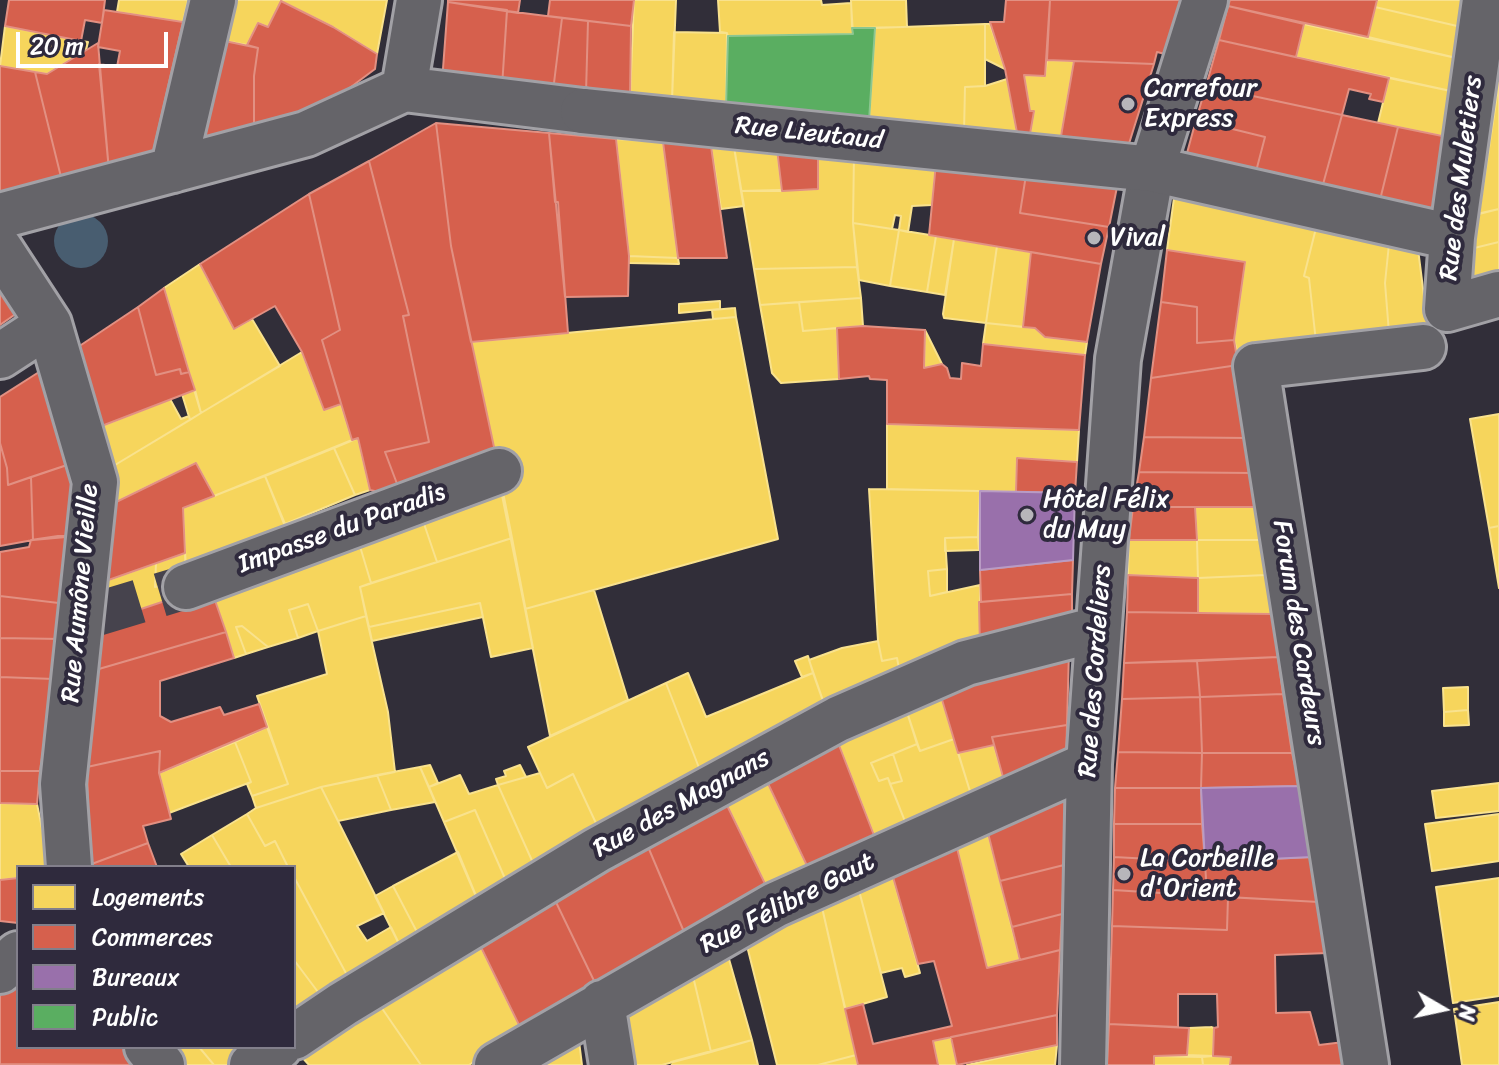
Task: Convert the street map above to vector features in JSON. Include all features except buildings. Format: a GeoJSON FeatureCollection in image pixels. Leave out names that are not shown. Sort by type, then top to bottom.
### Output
{"type":"FeatureCollection","features":[{"type":"Feature","properties":{"kind":"street"},"geometry":{"type":"LineString","coordinates":[[173,170],[213,0]]}},
{"type":"Feature","properties":{"kind":"street"},"geometry":{"type":"LineString","coordinates":[[0,216],[306,134],[404,89],[419,0]]}},
{"type":"Feature","properties":{"kind":"street","name":"Rue des Cordeliers"},"geometry":{"type":"LineString","coordinates":[[1083,1065],[1089,764],[1118,359],[1152,169],[1205,0]]}},
{"type":"Feature","properties":{"kind":"street","name":"Rue des Muletiers"},"geometry":{"type":"LineString","coordinates":[[1485,0],[1452,237],[1447,309],[1499,294]]}},
{"type":"Feature","properties":{"kind":"street","name":"Rue Lieutaud"},"geometry":{"type":"LineString","coordinates":[[404,89],[583,111],[1152,169],[1452,237]]}},
{"type":"Feature","properties":{"kind":"street","name":"Rue Aumône Vieille"},"geometry":{"type":"LineString","coordinates":[[0,249],[49,324],[95,482],[89,616],[63,784],[69,865]]}},
{"type":"Feature","properties":{"kind":"street"},"geometry":{"type":"LineString","coordinates":[[0,356],[49,324]]}},
{"type":"Feature","properties":{"kind":"street","name":"Forum des Cardeurs"},"geometry":{"type":"LineString","coordinates":[[1366,1065],[1256,366],[1423,347]]}},
{"type":"Feature","properties":{"kind":"street","name":"Impasse du Paradis"},"geometry":{"type":"LineString","coordinates":[[186,587],[499,471]]}},
{"type":"Feature","properties":{"kind":"street","name":"Rue des Magnans"},"geometry":{"type":"LineString","coordinates":[[296,1036],[597,850],[838,719],[966,663],[1098,629]]}},
{"type":"Feature","properties":{"kind":"street","name":"Rue Félibre Gaut"},"geometry":{"type":"LineString","coordinates":[[497,1065],[775,905],[1089,764]]}},
{"type":"Feature","properties":{"kind":"street"},"geometry":{"type":"LineString","coordinates":[[0,971],[16,956]]}},
{"type":"Feature","properties":{"kind":"street"},"geometry":{"type":"LineString","coordinates":[[602,1003],[612,1065]]}},
{"type":"Feature","properties":{"kind":"street"},"geometry":{"type":"LineString","coordinates":[[149,1049],[162,1065]]}},
{"type":"Feature","properties":{"kind":"street"},"geometry":{"type":"LineString","coordinates":[[252,1065],[276,1049]]}},
{"type":"Feature","properties":{"kind":"water"},"geometry":{"type":"Polygon","coordinates":[[[81,214],[92,216],[100,222],[106,230],[106,252],[100,260],[92,266],[81,268],[70,266],[62,260],[56,252],[54,241],[56,230],[62,222],[70,216],[81,214]]]}},
{"type":"Feature","properties":{"kind":"tunnel"},"geometry":{"type":"LineString","coordinates":[[97,614],[186,587]]}},
{"type":"Feature","properties":{"kind":"place","name":"Carrefour Express"},"geometry":{"type":"Point","coordinates":[1128,104]}},
{"type":"Feature","properties":{"kind":"place","name":"Vival"},"geometry":{"type":"Point","coordinates":[1094,238]}},
{"type":"Feature","properties":{"kind":"place","name":"Hôtel Félix du Muy"},"geometry":{"type":"Point","coordinates":[1027,515]}},
{"type":"Feature","properties":{"kind":"place","name":"La Corbeille d'Orient"},"geometry":{"type":"Point","coordinates":[1124,874]}}]}
